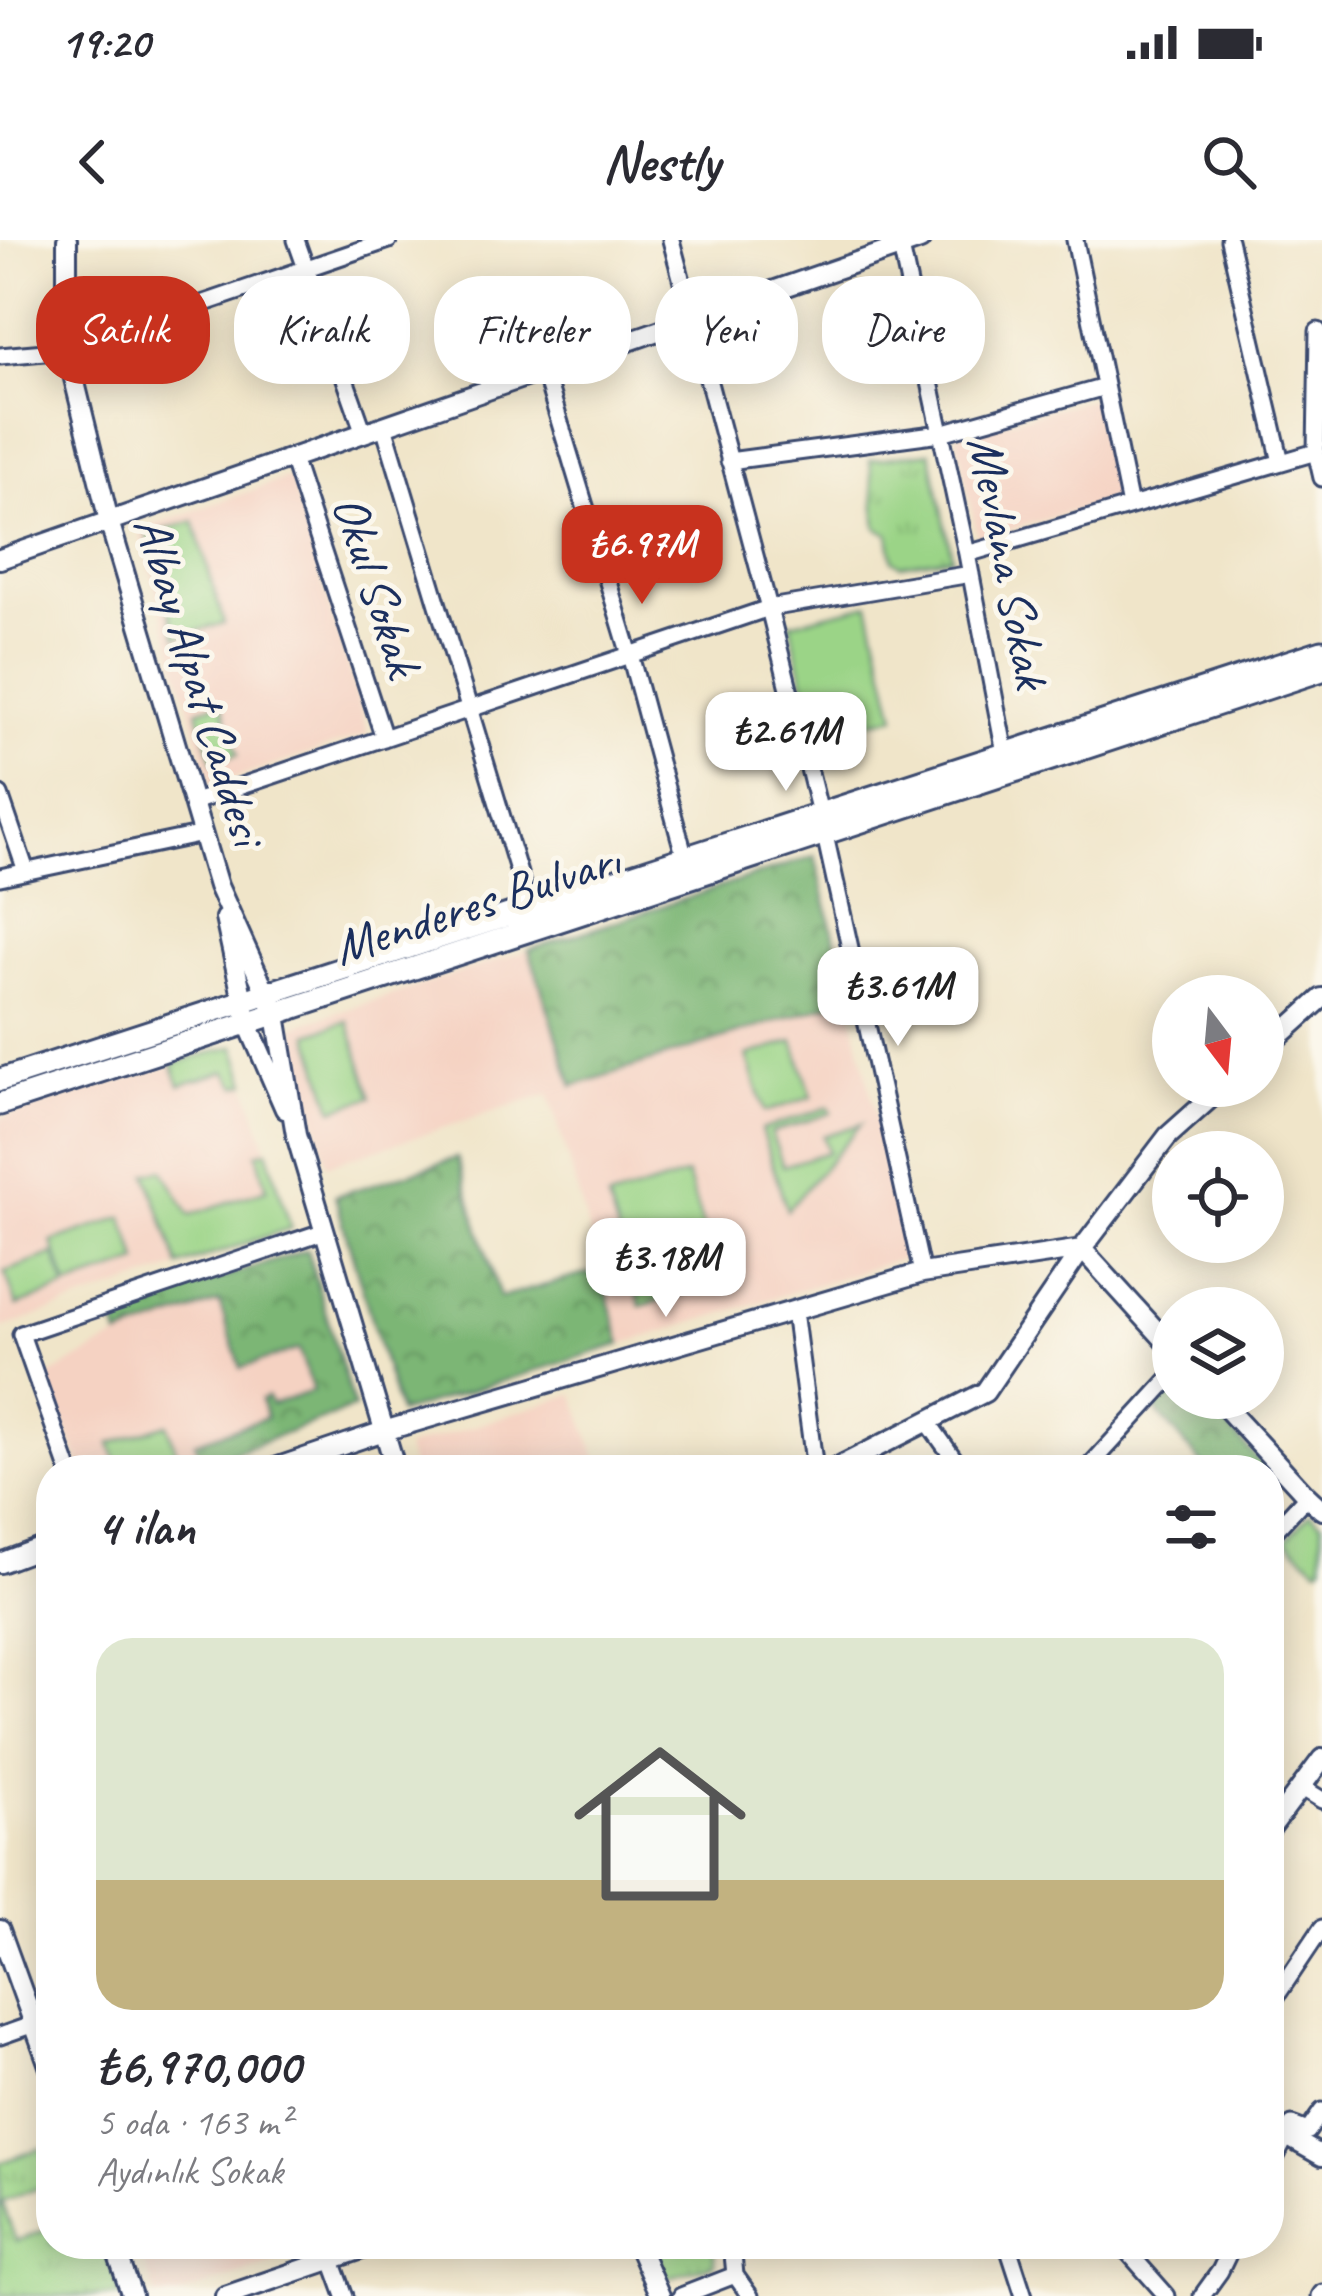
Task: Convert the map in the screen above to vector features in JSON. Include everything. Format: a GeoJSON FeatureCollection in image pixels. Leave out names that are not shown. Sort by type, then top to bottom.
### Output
{"type":"FeatureCollection","features":[{"type":"Feature","properties":{"kind":"main road","name":"Menderes Bulvarı"},"geometry":{"type":"LineString","coordinates":[[272,1004],[530,910],[685,858],[822,824],[1005,753],[1322,651]]}},
{"type":"Feature","properties":{"kind":"main road","name":"Menderes Bulvarı"},"geometry":{"type":"LineString","coordinates":[[0,1104],[272,1004],[822,824],[1322,670]]}},
{"type":"Feature","properties":{"kind":"main road","name":"Menderes Bulvarı"},"geometry":{"type":"LineString","coordinates":[[0,1080],[245,1013]]}},
{"type":"Feature","properties":{"kind":"street","name":"Albay Alpat Caddesi"},"geometry":{"type":"LineString","coordinates":[[67,240],[67,276]]}},
{"type":"Feature","properties":{"kind":"street"},"geometry":{"type":"LineString","coordinates":[[296,240],[364,433]]}},
{"type":"Feature","properties":{"kind":"street"},"geometry":{"type":"LineString","coordinates":[[671,240],[680,276]]}},
{"type":"Feature","properties":{"kind":"street"},"geometry":{"type":"LineString","coordinates":[[1075,240],[1130,506]]}},
{"type":"Feature","properties":{"kind":"street"},"geometry":{"type":"LineString","coordinates":[[1228,240],[1281,463]]}},
{"type":"Feature","properties":{"kind":"street"},"geometry":{"type":"LineString","coordinates":[[210,301],[382,241]]}},
{"type":"Feature","properties":{"kind":"street"},"geometry":{"type":"LineString","coordinates":[[798,282],[911,243]]}},
{"type":"Feature","properties":{"kind":"street","name":"Mevlana Sokak"},"geometry":{"type":"LineString","coordinates":[[911,243],[941,433],[1005,753]]}},
{"type":"Feature","properties":{"kind":"street"},"geometry":{"type":"LineString","coordinates":[[1318,331],[1316,452],[1322,478]]}},
{"type":"Feature","properties":{"kind":"street"},"geometry":{"type":"LineString","coordinates":[[0,356],[36,353]]}},
{"type":"Feature","properties":{"kind":"street","name":"Albay Alpat Caddesi"},"geometry":{"type":"LineString","coordinates":[[75,384],[109,521],[218,886],[245,1013],[296,1135],[391,1455]]}},
{"type":"Feature","properties":{"kind":"street"},"geometry":{"type":"LineString","coordinates":[[0,560],[504,384]]}},
{"type":"Feature","properties":{"kind":"street"},"geometry":{"type":"LineString","coordinates":[[548,384],[685,858]]}},
{"type":"Feature","properties":{"kind":"street"},"geometry":{"type":"LineString","coordinates":[[708,384],[822,824],[922,1273]]}},
{"type":"Feature","properties":{"kind":"street"},"geometry":{"type":"LineString","coordinates":[[729,461],[941,433],[1106,387]]}},
{"type":"Feature","properties":{"kind":"street"},"geometry":{"type":"LineString","coordinates":[[384,426],[530,910]]}},
{"type":"Feature","properties":{"kind":"street"},"geometry":{"type":"LineString","coordinates":[[967,554],[1316,452]]}},
{"type":"Feature","properties":{"kind":"street","name":"Okul Sokak"},"geometry":{"type":"LineString","coordinates":[[292,458],[384,738]]}},
{"type":"Feature","properties":{"kind":"street"},"geometry":{"type":"LineString","coordinates":[[194,802],[769,608],[970,574]]}},
{"type":"Feature","properties":{"kind":"street"},"geometry":{"type":"LineString","coordinates":[[0,795],[26,871]]}},
{"type":"Feature","properties":{"kind":"street"},"geometry":{"type":"LineString","coordinates":[[0,877],[203,834]]}},
{"type":"Feature","properties":{"kind":"street","name":"Albay Alpat Caddesi"},"geometry":{"type":"LineString","coordinates":[[218,886],[272,1004],[296,1135]]}},
{"type":"Feature","properties":{"kind":"street"},"geometry":{"type":"LineString","coordinates":[[1284,1032],[1322,998]]}},
{"type":"Feature","properties":{"kind":"street"},"geometry":{"type":"LineString","coordinates":[[861,1455],[985,1391],[1082,1249],[1168,1136],[1200,1107]]}},
{"type":"Feature","properties":{"kind":"street"},"geometry":{"type":"LineString","coordinates":[[64,1455],[22,1334],[325,1231]]}},
{"type":"Feature","properties":{"kind":"street"},"geometry":{"type":"LineString","coordinates":[[313,1455],[922,1273],[1082,1249]]}},
{"type":"Feature","properties":{"kind":"street"},"geometry":{"type":"LineString","coordinates":[[1082,1249],[1152,1326]]}},
{"type":"Feature","properties":{"kind":"street"},"geometry":{"type":"LineString","coordinates":[[794,1311],[813,1455]]}},
{"type":"Feature","properties":{"kind":"street"},"geometry":{"type":"LineString","coordinates":[[1100,1455],[1152,1399]]}},
{"type":"Feature","properties":{"kind":"street"},"geometry":{"type":"LineString","coordinates":[[1236,1419],[1270,1455]]}},
{"type":"Feature","properties":{"kind":"street"},"geometry":{"type":"LineString","coordinates":[[927,1421],[951,1455]]}},
{"type":"Feature","properties":{"kind":"street"},"geometry":{"type":"LineString","coordinates":[[1284,1471],[1314,1503],[1284,1526]]}},
{"type":"Feature","properties":{"kind":"street"},"geometry":{"type":"LineString","coordinates":[[0,1563],[36,1550]]}},
{"type":"Feature","properties":{"kind":"street"},"geometry":{"type":"LineString","coordinates":[[1284,1809],[1322,1760]]}},
{"type":"Feature","properties":{"kind":"street"},"geometry":{"type":"LineString","coordinates":[[1301,1786],[1322,1800]]}},
{"type":"Feature","properties":{"kind":"street"},"geometry":{"type":"LineString","coordinates":[[1284,1985],[1322,1928]]}},
{"type":"Feature","properties":{"kind":"street"},"geometry":{"type":"LineString","coordinates":[[0,1930],[36,2030]]}},
{"type":"Feature","properties":{"kind":"street"},"geometry":{"type":"LineString","coordinates":[[0,2036],[34,2024]]}},
{"type":"Feature","properties":{"kind":"street"},"geometry":{"type":"LineString","coordinates":[[1284,2128],[1292,2125],[1308,2131],[1322,2111]]}},
{"type":"Feature","properties":{"kind":"street"},"geometry":{"type":"LineString","coordinates":[[1284,2135],[1322,2156]]}},
{"type":"Feature","properties":{"kind":"street"},"geometry":{"type":"LineString","coordinates":[[119,2259],[132,2296]]}},
{"type":"Feature","properties":{"kind":"street"},"geometry":{"type":"LineString","coordinates":[[225,2296],[312,2259]]}},
{"type":"Feature","properties":{"kind":"street"},"geometry":{"type":"LineString","coordinates":[[331,2259],[345,2296]]}},
{"type":"Feature","properties":{"kind":"street"},"geometry":{"type":"LineString","coordinates":[[644,2259],[660,2296]]}},
{"type":"Feature","properties":{"kind":"street"},"geometry":{"type":"LineString","coordinates":[[733,2259],[734,2275],[750,2296]]}},
{"type":"Feature","properties":{"kind":"street"},"geometry":{"type":"LineString","coordinates":[[1011,2259],[1024,2296]]}},
{"type":"Feature","properties":{"kind":"street"},"geometry":{"type":"LineString","coordinates":[[1134,2259],[1167,2296]]}},
{"type":"Feature","properties":{"kind":"street"},"geometry":{"type":"LineString","coordinates":[[1202,2296],[1226,2259]]}},
{"type":"Feature","properties":{"kind":"street"},"geometry":{"type":"LineString","coordinates":[[681,2296],[734,2275]]}},
{"type":"Feature","properties":{"kind":"shaded area"},"geometry":{"type":"Polygon","coordinates":[[[1098,397],[1116,499],[978,539],[956,435],[1098,397]]]}},
{"type":"Feature","properties":{"kind":"shaded area"},"geometry":{"type":"Polygon","coordinates":[[[290,477],[368,734],[212,786],[140,535],[143,529],[290,477]]]}},
{"type":"Feature","properties":{"kind":"shaded area"},"geometry":{"type":"Polygon","coordinates":[[[529,950],[574,1086],[849,998],[908,1257],[622,1344],[549,1094],[327,1165],[293,1027],[529,950]]]}},
{"type":"Feature","properties":{"kind":"shaded area"},"geometry":{"type":"Polygon","coordinates":[[[235,1046],[291,1228],[0,1329],[0,1118],[235,1046]]]}},
{"type":"Feature","properties":{"kind":"shaded area"},"geometry":{"type":"Polygon","coordinates":[[[307,1250],[354,1408],[227,1455],[76,1455],[47,1377],[119,1337],[113,1314],[307,1250]]]}},
{"type":"Feature","properties":{"kind":"shaded area"},"geometry":{"type":"Polygon","coordinates":[[[574,1394],[596,1455],[408,1455],[406,1448],[574,1394]]]}},
{"type":"Feature","properties":{"kind":"shaded area"},"geometry":{"type":"Polygon","coordinates":[[[142,2259],[283,2259],[177,2296],[156,2296],[142,2259]]]}},
{"type":"Feature","properties":{"kind":"green space"},"geometry":{"type":"Polygon","coordinates":[[[930,452],[952,557],[900,565],[893,560],[889,534],[877,528],[870,460],[930,452]]]}},
{"type":"Feature","properties":{"kind":"green space"},"geometry":{"type":"Polygon","coordinates":[[[194,521],[224,623],[177,637],[147,535],[194,521]]]}},
{"type":"Feature","properties":{"kind":"green space"},"geometry":{"type":"Polygon","coordinates":[[[869,604],[896,716],[816,734],[790,623],[869,604]]]}},
{"type":"Feature","properties":{"kind":"green space"},"geometry":{"type":"Polygon","coordinates":[[[221,702],[238,754],[213,762],[197,710],[221,702]]]}},
{"type":"Feature","properties":{"kind":"green space"},"geometry":{"type":"Polygon","coordinates":[[[815,856],[849,998],[573,1086],[529,950],[815,856]]]}},
{"type":"Feature","properties":{"kind":"green space"},"geometry":{"type":"Polygon","coordinates":[[[348,1021],[372,1097],[333,1109],[309,1034],[348,1021]]]}},
{"type":"Feature","properties":{"kind":"green space"},"geometry":{"type":"Polygon","coordinates":[[[794,1041],[812,1097],[765,1112],[747,1056],[794,1041]]]}},
{"type":"Feature","properties":{"kind":"green space"},"geometry":{"type":"Polygon","coordinates":[[[235,1046],[247,1083],[237,1086],[226,1071],[180,1085],[172,1064],[235,1046]]]}},
{"type":"Feature","properties":{"kind":"green space"},"geometry":{"type":"Polygon","coordinates":[[[829,1107],[831,1113],[771,1133],[783,1166],[828,1152],[823,1136],[861,1124],[787,1210],[761,1130],[829,1107]]]}},
{"type":"Feature","properties":{"kind":"green space"},"geometry":{"type":"Polygon","coordinates":[[[267,1150],[291,1228],[179,1266],[147,1174],[163,1169],[190,1215],[267,1189],[257,1153],[267,1150]]]}},
{"type":"Feature","properties":{"kind":"green space"},"geometry":{"type":"Polygon","coordinates":[[[457,1158],[500,1298],[600,1270],[622,1344],[399,1413],[335,1196],[457,1158]]]}},
{"type":"Feature","properties":{"kind":"green space"},"geometry":{"type":"Polygon","coordinates":[[[687,1175],[720,1281],[641,1306],[608,1200],[687,1175]]]}},
{"type":"Feature","properties":{"kind":"green space"},"geometry":{"type":"Polygon","coordinates":[[[123,1217],[139,1262],[68,1287],[52,1242],[123,1217]]]}},
{"type":"Feature","properties":{"kind":"green space"},"geometry":{"type":"Polygon","coordinates":[[[307,1250],[354,1408],[226,1455],[199,1455],[195,1442],[266,1418],[261,1400],[267,1397],[271,1405],[313,1391],[299,1349],[241,1368],[219,1302],[119,1337],[113,1314],[307,1250]]]}},
{"type":"Feature","properties":{"kind":"green space"},"geometry":{"type":"Polygon","coordinates":[[[54,1254],[66,1288],[17,1306],[5,1272],[54,1254]]]}},
{"type":"Feature","properties":{"kind":"green space"},"geometry":{"type":"Polygon","coordinates":[[[1164,1419],[1221,1419],[1253,1455],[1194,1455],[1164,1419]]]}},
{"type":"Feature","properties":{"kind":"green space"},"geometry":{"type":"Polygon","coordinates":[[[167,1424],[177,1453],[114,1455],[110,1444],[167,1424]]]}},
{"type":"Feature","properties":{"kind":"green space"},"geometry":{"type":"Polygon","coordinates":[[[1310,1513],[1322,1523],[1322,1564],[1318,1568],[1286,1540],[1310,1513]]]}},
{"type":"Feature","properties":{"kind":"green space"},"geometry":{"type":"Polygon","coordinates":[[[36,2150],[36,2189],[2,2202],[16,2241],[36,2234],[36,2259],[108,2259],[122,2296],[0,2296],[0,2163],[36,2150]]]}},
{"type":"Feature","properties":{"kind":"green space"},"geometry":{"type":"Polygon","coordinates":[[[659,2259],[714,2259],[714,2264],[666,2278],[659,2259]]]}}]}
